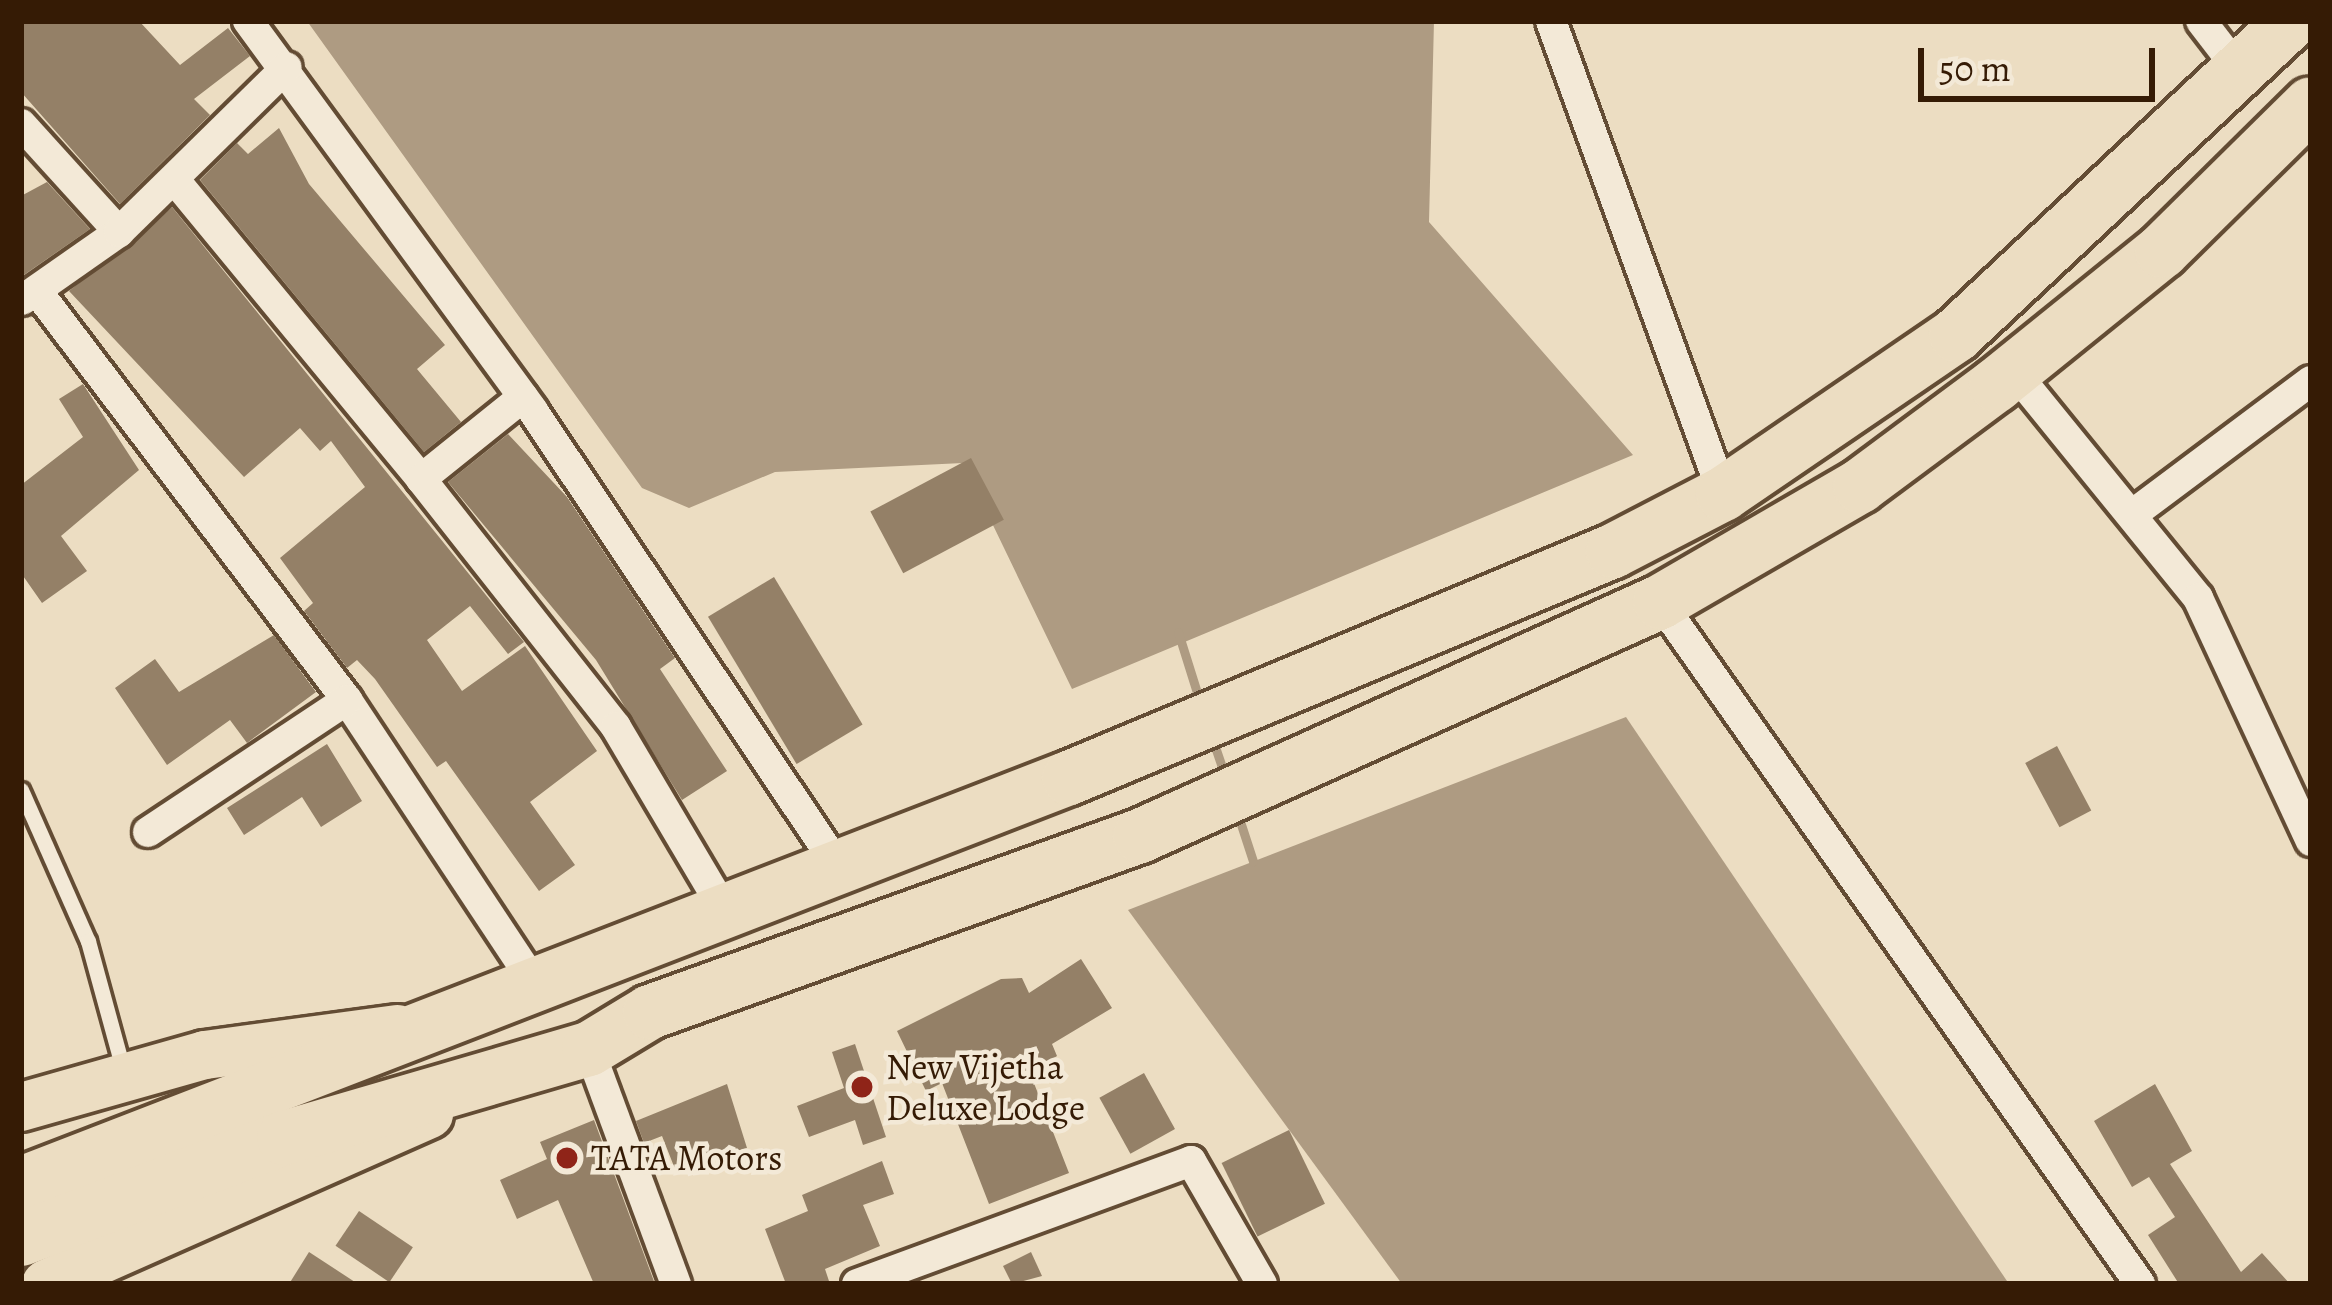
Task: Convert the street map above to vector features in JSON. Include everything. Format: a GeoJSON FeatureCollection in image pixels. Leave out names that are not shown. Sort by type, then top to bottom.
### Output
{"type":"FeatureCollection","features":[{"type":"Feature","properties":{"kind":"highway"},"geometry":{"type":"LineString","coordinates":[[21,1184],[532,980],[839,868],[1268,698],[1724,494],[1956,335],[2244,77],[2292,21]]}},
{"type":"Feature","properties":{"kind":"highway"},"geometry":{"type":"LineString","coordinates":[[21,1239],[284,1138],[589,1049],[650,1012],[1141,836],[1294,762],[1660,602],[1860,486],[2162,250],[2311,104]]}},
{"type":"Feature","properties":{"kind":"main road"},"geometry":{"type":"LineString","coordinates":[[21,1107],[310,1035],[417,1028]]}},
{"type":"Feature","properties":{"kind":"main road"},"geometry":{"type":"LineString","coordinates":[[46,1284],[589,1049]]}},
{"type":"Feature","properties":{"kind":"street"},"geometry":{"type":"LineString","coordinates":[[248,21],[287,68],[523,397],[839,868]]}},
{"type":"Feature","properties":{"kind":"street"},"geometry":{"type":"LineString","coordinates":[[1551,21],[1724,494]]}},
{"type":"Feature","properties":{"kind":"street"},"geometry":{"type":"LineString","coordinates":[[2200,21],[2244,77]]}},
{"type":"Feature","properties":{"kind":"street"},"geometry":{"type":"LineString","coordinates":[[287,68],[119,232],[29,296],[347,700],[532,980]]}},
{"type":"Feature","properties":{"kind":"street"},"geometry":{"type":"LineString","coordinates":[[21,124],[119,232]]}},
{"type":"Feature","properties":{"kind":"street"},"geometry":{"type":"LineString","coordinates":[[173,179],[421,479],[616,728],[725,911]]}},
{"type":"Feature","properties":{"kind":"street"},"geometry":{"type":"LineString","coordinates":[[2012,369],[2198,598],[2311,841]]}},
{"type":"Feature","properties":{"kind":"street"},"geometry":{"type":"LineString","coordinates":[[2132,514],[2311,381]]}},
{"type":"Feature","properties":{"kind":"street"},"geometry":{"type":"LineString","coordinates":[[421,479],[523,397]]}},
{"type":"Feature","properties":{"kind":"street"},"geometry":{"type":"LineString","coordinates":[[1660,602],[2140,1284]]}},
{"type":"Feature","properties":{"kind":"street"},"geometry":{"type":"LineString","coordinates":[[148,832],[347,700]]}},
{"type":"Feature","properties":{"kind":"street"},"geometry":{"type":"LineString","coordinates":[[589,1049],[676,1284]]}},
{"type":"Feature","properties":{"kind":"street"},"geometry":{"type":"LineString","coordinates":[[857,1284],[1191,1161],[1262,1284]]}},
{"type":"Feature","properties":{"kind":"lane"},"geometry":{"type":"LineString","coordinates":[[21,790],[88,941],[125,1078]]}},
{"type":"Feature","properties":{"kind":"shaded area"},"geometry":{"type":"Polygon","coordinates":[[[307,21],[1434,21],[1429,222],[1633,455],[1072,689],[963,463],[775,472],[689,508],[642,488],[307,21]]]}},
{"type":"Feature","properties":{"kind":"shaded area"},"geometry":{"type":"Polygon","coordinates":[[[1626,717],[2009,1284],[1402,1284],[1128,910],[1626,717]]]}},
{"type":"Feature","properties":{"kind":"building"},"geometry":{"type":"Polygon","coordinates":[[[21,21],[139,21],[180,65],[228,28],[250,56],[194,99],[210,115],[120,204],[21,92],[21,21]]]}},
{"type":"Feature","properties":{"kind":"building"},"geometry":{"type":"Polygon","coordinates":[[[279,128],[309,184],[445,345],[417,369],[461,422],[424,452],[200,180],[237,143],[248,154],[279,128]]]}},
{"type":"Feature","properties":{"kind":"building"},"geometry":{"type":"Polygon","coordinates":[[[47,182],[90,229],[21,277],[21,196],[47,182]]]}},
{"type":"Feature","properties":{"kind":"building"},"geometry":{"type":"Polygon","coordinates":[[[172,207],[524,642],[508,654],[470,606],[427,640],[462,691],[525,646],[597,751],[530,802],[575,865],[539,891],[446,761],[437,767],[375,679],[357,660],[347,668],[304,611],[313,603],[280,558],[365,487],[331,441],[320,451],[300,428],[244,477],[69,291],[172,207]]]}},
{"type":"Feature","properties":{"kind":"building"},"geometry":{"type":"Polygon","coordinates":[[[83,384],[139,470],[61,536],[87,571],[42,603],[21,573],[21,485],[83,437],[59,399],[83,384]]]}},
{"type":"Feature","properties":{"kind":"building"},"geometry":{"type":"Polygon","coordinates":[[[508,434],[567,497],[675,658],[660,669],[727,771],[682,800],[596,660],[448,482],[508,434]]]}},
{"type":"Feature","properties":{"kind":"building"},"geometry":{"type":"Polygon","coordinates":[[[971,458],[1004,520],[903,573],[870,512],[971,458]]]}},
{"type":"Feature","properties":{"kind":"building"},"geometry":{"type":"Polygon","coordinates":[[[774,577],[863,724],[797,764],[708,617],[774,577]]]}},
{"type":"Feature","properties":{"kind":"building"},"geometry":{"type":"Polygon","coordinates":[[[274,635],[316,692],[247,743],[230,720],[167,765],[115,688],[155,659],[179,692],[274,635]]]}},
{"type":"Feature","properties":{"kind":"building"},"geometry":{"type":"Polygon","coordinates":[[[327,744],[362,801],[321,827],[302,797],[244,835],[227,808],[327,744]]]}},
{"type":"Feature","properties":{"kind":"building"},"geometry":{"type":"Polygon","coordinates":[[[2057,746],[2091,810],[2059,827],[2025,763],[2057,746]]]}},
{"type":"Feature","properties":{"kind":"building"},"geometry":{"type":"Polygon","coordinates":[[[1081,959],[1112,1008],[1052,1044],[1057,1056],[1030,1073],[1069,1173],[989,1204],[942,1083],[926,1091],[897,1031],[1001,979],[1022,978],[1029,993],[1081,959]]]}},
{"type":"Feature","properties":{"kind":"building"},"geometry":{"type":"Polygon","coordinates":[[[855,1044],[886,1137],[863,1145],[855,1120],[809,1137],[797,1106],[844,1088],[832,1052],[855,1044]]]}},
{"type":"Feature","properties":{"kind":"building"},"geometry":{"type":"Polygon","coordinates":[[[1144,1073],[1175,1129],[1130,1154],[1099,1098],[1144,1073]]]}},
{"type":"Feature","properties":{"kind":"building"},"geometry":{"type":"Polygon","coordinates":[[[727,1084],[747,1148],[675,1169],[662,1136],[644,1143],[636,1121],[727,1084]]]}},
{"type":"Feature","properties":{"kind":"building"},"geometry":{"type":"Polygon","coordinates":[[[2155,1084],[2192,1151],[2170,1164],[2241,1272],[2262,1253],[2290,1284],[2179,1284],[2148,1235],[2175,1217],[2149,1177],[2132,1187],[2094,1121],[2155,1084]]]}},
{"type":"Feature","properties":{"kind":"building"},"geometry":{"type":"Polygon","coordinates":[[[594,1120],[655,1284],[594,1284],[558,1200],[517,1219],[500,1180],[547,1159],[540,1142],[594,1120]]]}},
{"type":"Feature","properties":{"kind":"building"},"geometry":{"type":"Polygon","coordinates":[[[1289,1130],[1325,1204],[1258,1237],[1222,1163],[1289,1130]]]}},
{"type":"Feature","properties":{"kind":"building"},"geometry":{"type":"Polygon","coordinates":[[[882,1161],[894,1194],[863,1205],[880,1246],[825,1269],[830,1284],[786,1284],[765,1229],[808,1211],[802,1195],[882,1161]]]}},
{"type":"Feature","properties":{"kind":"building"},"geometry":{"type":"Polygon","coordinates":[[[359,1211],[413,1247],[389,1282],[336,1246],[359,1211]]]}},
{"type":"Feature","properties":{"kind":"building"},"geometry":{"type":"Polygon","coordinates":[[[309,1252],[358,1284],[289,1284],[309,1252]]]}},
{"type":"Feature","properties":{"kind":"building"},"geometry":{"type":"Polygon","coordinates":[[[1031,1252],[1042,1276],[1012,1284],[1003,1266],[1031,1252]]]}},
{"type":"Feature","properties":{"kind":"waterway"},"geometry":{"type":"LineString","coordinates":[[1178,632],[1200,702]]}},
{"type":"Feature","properties":{"kind":"waterway"},"geometry":{"type":"LineString","coordinates":[[1211,735],[1225,776]]}},
{"type":"Feature","properties":{"kind":"waterway"},"geometry":{"type":"LineString","coordinates":[[1236,809],[1253,861]]}},
{"type":"Feature","properties":{"kind":"place","name":"New Vijetha Deluxe Lodge"},"geometry":{"type":"Point","coordinates":[862,1087]}},
{"type":"Feature","properties":{"kind":"place","name":"TATA Motors"},"geometry":{"type":"Point","coordinates":[567,1158]}}]}
